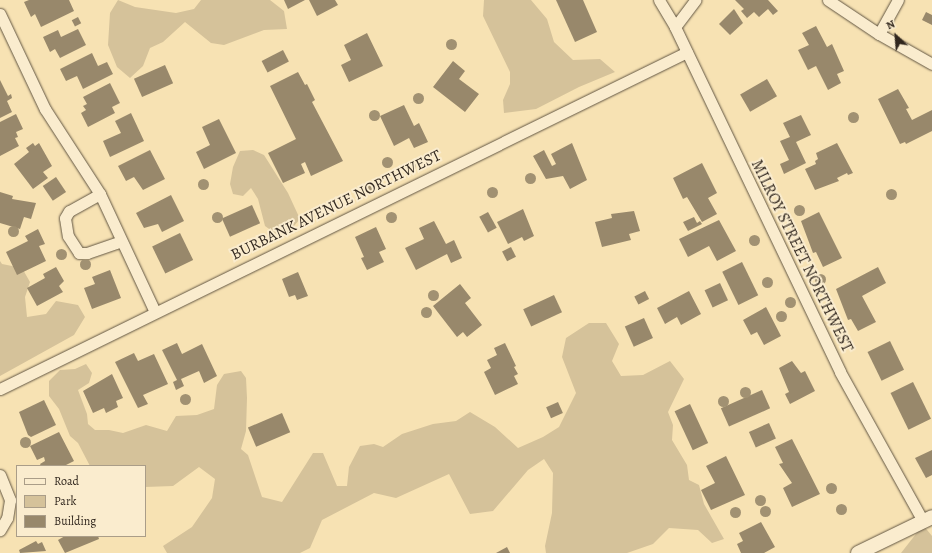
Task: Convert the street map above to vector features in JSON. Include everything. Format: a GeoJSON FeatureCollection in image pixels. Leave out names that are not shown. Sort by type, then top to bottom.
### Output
{"type":"FeatureCollection","features":[{"type":"Feature","properties":{"kind":"street","name":"MILROY STREET NORTHWEST"},"geometry":{"type":"LineString","coordinates":[[659,0],[675,27],[840,372],[927,519]]}},
{"type":"Feature","properties":{"kind":"street"},"geometry":{"type":"LineString","coordinates":[[675,27],[695,0]]}},
{"type":"Feature","properties":{"kind":"street"},"geometry":{"type":"LineString","coordinates":[[828,0],[879,34],[932,64]]}},
{"type":"Feature","properties":{"kind":"street"},"geometry":{"type":"LineString","coordinates":[[879,34],[898,0]]}},
{"type":"Feature","properties":{"kind":"street"},"geometry":{"type":"LineString","coordinates":[[0,14],[45,109],[100,194],[155,312]]}},
{"type":"Feature","properties":{"kind":"street","name":"BURBANK AVENUE NORTHWEST"},"geometry":{"type":"LineString","coordinates":[[0,389],[687,52]]}},
{"type":"Feature","properties":{"kind":"street"},"geometry":{"type":"LineString","coordinates":[[100,194],[69,211],[65,218],[68,236],[79,253],[87,253],[121,241]]}},
{"type":"Feature","properties":{"kind":"street"},"geometry":{"type":"LineString","coordinates":[[0,476],[10,500],[7,518],[0,530]]}},
{"type":"Feature","properties":{"kind":"street"},"geometry":{"type":"LineString","coordinates":[[858,553],[927,519]]}},
{"type":"Feature","properties":{"kind":"green space"},"geometry":{"type":"Polygon","coordinates":[[[118,0],[135,7],[176,13],[194,9],[201,0],[270,0],[284,11],[287,29],[264,30],[224,45],[211,43],[185,22],[163,42],[150,48],[143,66],[130,78],[117,67],[108,45],[110,13],[118,0]]]}},
{"type":"Feature","properties":{"kind":"green space"},"geometry":{"type":"Polygon","coordinates":[[[484,0],[531,0],[547,19],[554,42],[573,60],[600,59],[615,72],[579,87],[536,109],[504,113],[503,100],[510,84],[510,72],[483,16],[484,0]]]}},
{"type":"Feature","properties":{"kind":"green space"},"geometry":{"type":"Polygon","coordinates":[[[253,150],[264,155],[288,193],[300,219],[286,235],[279,236],[265,226],[258,199],[251,188],[243,196],[233,194],[230,184],[233,167],[240,151],[253,150]]]}},
{"type":"Feature","properties":{"kind":"green space"},"geometry":{"type":"Polygon","coordinates":[[[0,261],[2,264],[22,268],[30,282],[25,297],[27,317],[46,314],[56,301],[78,305],[85,317],[74,335],[0,376],[0,261]]]}},
{"type":"Feature","properties":{"kind":"green space"},"geometry":{"type":"Polygon","coordinates":[[[589,323],[606,323],[619,344],[612,361],[621,376],[643,375],[670,361],[684,379],[668,412],[673,425],[672,440],[687,465],[689,480],[699,485],[704,504],[724,539],[712,543],[698,530],[669,528],[653,544],[627,553],[546,553],[545,546],[552,513],[553,473],[544,459],[528,470],[493,511],[470,514],[449,474],[396,498],[374,493],[322,520],[310,548],[300,553],[167,553],[163,546],[192,527],[212,498],[215,479],[199,467],[173,486],[146,487],[146,465],[89,465],[78,443],[70,436],[59,409],[49,396],[49,381],[60,370],[75,369],[86,364],[92,373],[89,383],[78,390],[87,414],[88,424],[95,430],[109,430],[123,433],[146,425],[167,431],[176,416],[197,415],[214,409],[217,385],[224,374],[241,371],[246,378],[247,398],[246,431],[241,449],[248,455],[262,497],[282,502],[313,453],[323,453],[337,486],[347,486],[349,467],[360,446],[374,444],[383,447],[402,434],[433,424],[456,421],[470,412],[495,427],[518,448],[543,437],[559,427],[576,393],[562,357],[566,338],[589,323]]]}},
{"type":"Feature","properties":{"kind":"green space"},"geometry":{"type":"Polygon","coordinates":[[[923,525],[932,536],[932,553],[901,553],[923,525]]]}},
{"type":"Feature","properties":{"kind":"building"},"geometry":{"type":"Polygon","coordinates":[[[29,0],[69,0],[74,11],[41,27],[35,14],[31,17],[24,2],[29,0]]]}},
{"type":"Feature","properties":{"kind":"building"},"geometry":{"type":"Polygon","coordinates":[[[284,0],[305,0],[288,9],[284,0]]]}},
{"type":"Feature","properties":{"kind":"building"},"geometry":{"type":"Polygon","coordinates":[[[309,0],[335,0],[338,5],[317,16],[309,0]]]}},
{"type":"Feature","properties":{"kind":"building"},"geometry":{"type":"Polygon","coordinates":[[[556,0],[583,0],[597,32],[575,42],[556,0]]]}},
{"type":"Feature","properties":{"kind":"building"},"geometry":{"type":"Polygon","coordinates":[[[735,0],[768,0],[778,11],[773,15],[768,9],[759,17],[754,12],[747,18],[741,11],[744,9],[735,0]]]}},
{"type":"Feature","properties":{"kind":"building"},"geometry":{"type":"Polygon","coordinates":[[[734,9],[743,23],[730,35],[719,24],[734,9]]]}},
{"type":"Feature","properties":{"kind":"building"},"geometry":{"type":"Polygon","coordinates":[[[926,12],[932,15],[932,25],[922,20],[926,12]]]}},
{"type":"Feature","properties":{"kind":"building"},"geometry":{"type":"Polygon","coordinates":[[[78,17],[81,23],[75,26],[72,20],[78,17]]]}},
{"type":"Feature","properties":{"kind":"building"},"geometry":{"type":"Polygon","coordinates":[[[816,26],[827,47],[832,44],[844,71],[837,74],[841,83],[828,90],[816,66],[808,70],[798,50],[809,45],[802,33],[816,26]]]}},
{"type":"Feature","properties":{"kind":"building"},"geometry":{"type":"Polygon","coordinates":[[[78,29],[86,45],[60,58],[55,49],[50,52],[43,37],[58,30],[61,37],[78,29]]]}},
{"type":"Feature","properties":{"kind":"building"},"geometry":{"type":"Polygon","coordinates":[[[367,33],[383,66],[349,82],[341,65],[351,60],[344,45],[367,33]]]}},
{"type":"Feature","properties":{"kind":"building"},"geometry":{"type":"Polygon","coordinates":[[[283,50],[289,62],[268,72],[262,61],[283,50]]]}},
{"type":"Feature","properties":{"kind":"building"},"geometry":{"type":"Polygon","coordinates":[[[92,53],[98,66],[107,62],[113,74],[83,89],[77,76],[66,81],[60,69],[92,53]]]}},
{"type":"Feature","properties":{"kind":"building"},"geometry":{"type":"Polygon","coordinates":[[[453,61],[465,71],[459,79],[479,94],[465,112],[433,87],[453,61]]]}},
{"type":"Feature","properties":{"kind":"building"},"geometry":{"type":"Polygon","coordinates":[[[165,65],[173,83],[142,97],[134,79],[165,65]]]}},
{"type":"Feature","properties":{"kind":"building"},"geometry":{"type":"Polygon","coordinates":[[[298,72],[305,85],[307,84],[315,100],[312,102],[343,161],[311,176],[305,162],[301,164],[305,173],[283,183],[268,153],[296,139],[270,86],[298,72]]]}},
{"type":"Feature","properties":{"kind":"building"},"geometry":{"type":"Polygon","coordinates":[[[767,79],[777,96],[750,112],[740,94],[767,79]]]}},
{"type":"Feature","properties":{"kind":"building"},"geometry":{"type":"Polygon","coordinates":[[[0,80],[8,96],[11,94],[12,98],[7,101],[12,112],[0,118],[0,80]]]}},
{"type":"Feature","properties":{"kind":"building"},"geometry":{"type":"Polygon","coordinates":[[[110,83],[120,103],[112,107],[115,113],[88,127],[81,113],[86,110],[83,106],[87,104],[83,97],[110,83]]]}},
{"type":"Feature","properties":{"kind":"building"},"geometry":{"type":"Polygon","coordinates":[[[898,89],[909,108],[906,109],[912,120],[932,110],[932,131],[906,144],[905,142],[900,144],[878,99],[898,89]]]}},
{"type":"Feature","properties":{"kind":"building"},"geometry":{"type":"Polygon","coordinates":[[[404,105],[414,126],[419,123],[428,142],[414,148],[409,138],[394,146],[380,116],[404,105]]]}},
{"type":"Feature","properties":{"kind":"building"},"geometry":{"type":"Polygon","coordinates":[[[131,113],[144,141],[110,157],[103,141],[121,133],[115,121],[131,113]]]}},
{"type":"Feature","properties":{"kind":"building"},"geometry":{"type":"Polygon","coordinates":[[[16,114],[23,129],[16,132],[18,137],[15,138],[19,146],[0,156],[0,122],[16,114]]]}},
{"type":"Feature","properties":{"kind":"building"},"geometry":{"type":"Polygon","coordinates":[[[801,115],[811,135],[796,142],[806,163],[784,174],[780,164],[789,160],[780,141],[790,137],[783,123],[801,115]]]}},
{"type":"Feature","properties":{"kind":"building"},"geometry":{"type":"Polygon","coordinates":[[[219,119],[236,153],[204,169],[196,152],[210,145],[202,127],[219,119]]]}},
{"type":"Feature","properties":{"kind":"building"},"geometry":{"type":"Polygon","coordinates":[[[33,143],[35,146],[39,143],[52,166],[43,172],[48,178],[33,189],[14,164],[29,152],[26,148],[33,143]]]}},
{"type":"Feature","properties":{"kind":"building"},"geometry":{"type":"Polygon","coordinates":[[[572,143],[587,180],[570,189],[563,176],[546,179],[533,156],[544,150],[552,166],[556,164],[551,154],[572,143]]]}},
{"type":"Feature","properties":{"kind":"building"},"geometry":{"type":"Polygon","coordinates":[[[837,143],[853,173],[848,175],[847,173],[837,178],[839,181],[815,190],[805,169],[816,164],[815,161],[818,159],[816,153],[837,143]]]}},
{"type":"Feature","properties":{"kind":"building"},"geometry":{"type":"Polygon","coordinates":[[[150,150],[165,179],[143,190],[134,177],[126,181],[118,166],[150,150]]]}},
{"type":"Feature","properties":{"kind":"building"},"geometry":{"type":"Polygon","coordinates":[[[702,163],[717,193],[708,198],[717,214],[702,222],[687,197],[683,199],[673,178],[702,163]]]}},
{"type":"Feature","properties":{"kind":"building"},"geometry":{"type":"Polygon","coordinates":[[[56,177],[66,192],[53,201],[43,186],[56,177]]]}},
{"type":"Feature","properties":{"kind":"building"},"geometry":{"type":"Polygon","coordinates":[[[0,192],[13,196],[12,199],[36,203],[31,219],[24,217],[20,229],[0,223],[0,192]]]}},
{"type":"Feature","properties":{"kind":"building"},"geometry":{"type":"Polygon","coordinates":[[[171,195],[184,221],[162,232],[158,224],[144,228],[136,213],[171,195]]]}},
{"type":"Feature","properties":{"kind":"building"},"geometry":{"type":"Polygon","coordinates":[[[252,205],[260,223],[230,237],[222,218],[252,205]]]}},
{"type":"Feature","properties":{"kind":"building"},"geometry":{"type":"Polygon","coordinates":[[[523,209],[534,236],[524,241],[522,237],[508,244],[497,222],[523,209]]]}},
{"type":"Feature","properties":{"kind":"building"},"geometry":{"type":"Polygon","coordinates":[[[634,211],[640,231],[629,234],[631,240],[602,247],[595,222],[612,218],[611,214],[634,211]]]}},
{"type":"Feature","properties":{"kind":"building"},"geometry":{"type":"Polygon","coordinates":[[[488,212],[497,228],[488,233],[479,217],[488,212]]]}},
{"type":"Feature","properties":{"kind":"building"},"geometry":{"type":"Polygon","coordinates":[[[819,212],[842,258],[823,267],[816,252],[813,253],[801,221],[819,212]]]}},
{"type":"Feature","properties":{"kind":"building"},"geometry":{"type":"Polygon","coordinates":[[[694,217],[697,223],[700,221],[702,224],[688,231],[683,222],[694,217]]]}},
{"type":"Feature","properties":{"kind":"building"},"geometry":{"type":"Polygon","coordinates":[[[719,220],[736,251],[717,261],[709,246],[688,257],[679,239],[719,220]]]}},
{"type":"Feature","properties":{"kind":"building"},"geometry":{"type":"Polygon","coordinates":[[[434,221],[446,244],[454,240],[462,258],[451,263],[447,254],[416,270],[405,248],[424,239],[419,228],[434,221]]]}},
{"type":"Feature","properties":{"kind":"building"},"geometry":{"type":"Polygon","coordinates":[[[376,227],[386,249],[379,252],[384,262],[367,270],[361,258],[364,257],[355,237],[376,227]]]}},
{"type":"Feature","properties":{"kind":"building"},"geometry":{"type":"Polygon","coordinates":[[[38,229],[45,244],[39,246],[46,261],[17,275],[6,252],[28,241],[25,236],[38,229]]]}},
{"type":"Feature","properties":{"kind":"building"},"geometry":{"type":"Polygon","coordinates":[[[180,233],[193,260],[165,274],[152,247],[180,233]]]}},
{"type":"Feature","properties":{"kind":"building"},"geometry":{"type":"Polygon","coordinates":[[[511,247],[516,257],[507,261],[502,252],[511,247]]]}},
{"type":"Feature","properties":{"kind":"building"},"geometry":{"type":"Polygon","coordinates":[[[742,262],[758,295],[738,305],[722,272],[742,262]]]}},
{"type":"Feature","properties":{"kind":"building"},"geometry":{"type":"Polygon","coordinates":[[[56,267],[64,281],[59,286],[63,292],[37,306],[27,288],[45,278],[43,274],[56,267]]]}},
{"type":"Feature","properties":{"kind":"building"},"geometry":{"type":"Polygon","coordinates":[[[878,267],[886,283],[862,296],[876,322],[858,331],[851,319],[848,320],[836,289],[878,267]]]}},
{"type":"Feature","properties":{"kind":"building"},"geometry":{"type":"Polygon","coordinates":[[[110,270],[121,298],[92,309],[84,288],[95,284],[92,277],[110,270]]]}},
{"type":"Feature","properties":{"kind":"building"},"geometry":{"type":"Polygon","coordinates":[[[298,272],[308,296],[297,300],[295,295],[289,297],[282,279],[298,272]]]}},
{"type":"Feature","properties":{"kind":"building"},"geometry":{"type":"Polygon","coordinates":[[[720,283],[728,300],[713,307],[705,290],[720,283]]]}},
{"type":"Feature","properties":{"kind":"building"},"geometry":{"type":"Polygon","coordinates":[[[460,284],[471,298],[465,303],[482,325],[467,337],[463,332],[457,337],[433,306],[460,284]]]}},
{"type":"Feature","properties":{"kind":"building"},"geometry":{"type":"Polygon","coordinates":[[[645,291],[649,299],[638,304],[634,296],[645,291]]]}},
{"type":"Feature","properties":{"kind":"building"},"geometry":{"type":"Polygon","coordinates":[[[689,291],[701,314],[681,325],[677,317],[665,324],[657,308],[689,291]]]}},
{"type":"Feature","properties":{"kind":"building"},"geometry":{"type":"Polygon","coordinates":[[[554,295],[562,312],[531,327],[523,309],[554,295]]]}},
{"type":"Feature","properties":{"kind":"building"},"geometry":{"type":"Polygon","coordinates":[[[766,307],[781,336],[764,345],[757,332],[751,335],[743,320],[766,307]]]}},
{"type":"Feature","properties":{"kind":"building"},"geometry":{"type":"Polygon","coordinates":[[[644,318],[653,338],[634,347],[625,327],[644,318]]]}},
{"type":"Feature","properties":{"kind":"building"},"geometry":{"type":"Polygon","coordinates":[[[890,341],[904,370],[882,381],[868,352],[890,341]]]}},
{"type":"Feature","properties":{"kind":"building"},"geometry":{"type":"Polygon","coordinates":[[[177,343],[182,354],[202,344],[217,376],[204,383],[199,371],[181,379],[184,386],[176,390],[173,382],[177,380],[162,350],[177,343]]]}},
{"type":"Feature","properties":{"kind":"building"},"geometry":{"type":"Polygon","coordinates":[[[505,343],[516,366],[514,367],[518,374],[514,376],[518,384],[495,395],[484,372],[491,368],[487,360],[497,355],[494,348],[505,343]]]}},
{"type":"Feature","properties":{"kind":"building"},"geometry":{"type":"Polygon","coordinates":[[[134,353],[138,361],[154,354],[168,384],[143,395],[148,404],[138,408],[115,362],[134,353]]]}},
{"type":"Feature","properties":{"kind":"building"},"geometry":{"type":"Polygon","coordinates":[[[792,361],[801,373],[805,371],[815,391],[790,404],[785,394],[789,392],[779,368],[792,361]]]}},
{"type":"Feature","properties":{"kind":"building"},"geometry":{"type":"Polygon","coordinates":[[[112,374],[123,398],[116,401],[118,407],[106,413],[104,408],[93,413],[83,391],[112,374]]]}},
{"type":"Feature","properties":{"kind":"building"},"geometry":{"type":"Polygon","coordinates":[[[913,382],[931,419],[909,430],[891,393],[913,382]]]}},
{"type":"Feature","properties":{"kind":"building"},"geometry":{"type":"Polygon","coordinates":[[[762,390],[770,408],[729,427],[721,408],[762,390]]]}},
{"type":"Feature","properties":{"kind":"building"},"geometry":{"type":"Polygon","coordinates":[[[44,400],[56,425],[31,437],[28,435],[19,412],[44,400]]]}},
{"type":"Feature","properties":{"kind":"building"},"geometry":{"type":"Polygon","coordinates":[[[558,402],[563,413],[551,418],[546,407],[558,402]]]}},
{"type":"Feature","properties":{"kind":"building"},"geometry":{"type":"Polygon","coordinates":[[[690,404],[708,443],[693,450],[675,411],[690,404]]]}},
{"type":"Feature","properties":{"kind":"building"},"geometry":{"type":"Polygon","coordinates":[[[282,413],[290,432],[256,447],[248,427],[282,413]]]}},
{"type":"Feature","properties":{"kind":"building"},"geometry":{"type":"Polygon","coordinates":[[[769,423],[776,439],[756,447],[749,432],[769,423]]]}},
{"type":"Feature","properties":{"kind":"building"},"geometry":{"type":"Polygon","coordinates":[[[59,432],[74,461],[66,465],[40,465],[45,461],[44,457],[37,460],[30,446],[59,432]]]}},
{"type":"Feature","properties":{"kind":"building"},"geometry":{"type":"Polygon","coordinates":[[[792,439],[820,494],[792,507],[783,488],[792,483],[779,464],[783,463],[775,447],[792,439]]]}},
{"type":"Feature","properties":{"kind":"building"},"geometry":{"type":"Polygon","coordinates":[[[932,450],[932,475],[926,478],[915,458],[932,450]]]}},
{"type":"Feature","properties":{"kind":"building"},"geometry":{"type":"Polygon","coordinates":[[[726,456],[745,495],[711,510],[701,490],[715,483],[706,466],[726,456]]]}},
{"type":"Feature","properties":{"kind":"building"},"geometry":{"type":"Polygon","coordinates":[[[761,522],[775,547],[764,553],[741,553],[737,544],[743,541],[739,533],[761,522]]]}},
{"type":"Feature","properties":{"kind":"building"},"geometry":{"type":"Polygon","coordinates":[[[63,537],[98,537],[99,539],[65,553],[58,540],[63,537]]]}},
{"type":"Feature","properties":{"kind":"building"},"geometry":{"type":"Polygon","coordinates":[[[36,541],[38,544],[42,542],[46,551],[20,553],[19,550],[36,541]]]}},
{"type":"Feature","properties":{"kind":"building"},"geometry":{"type":"Polygon","coordinates":[[[507,547],[510,553],[496,553],[507,547]]]}}]}
